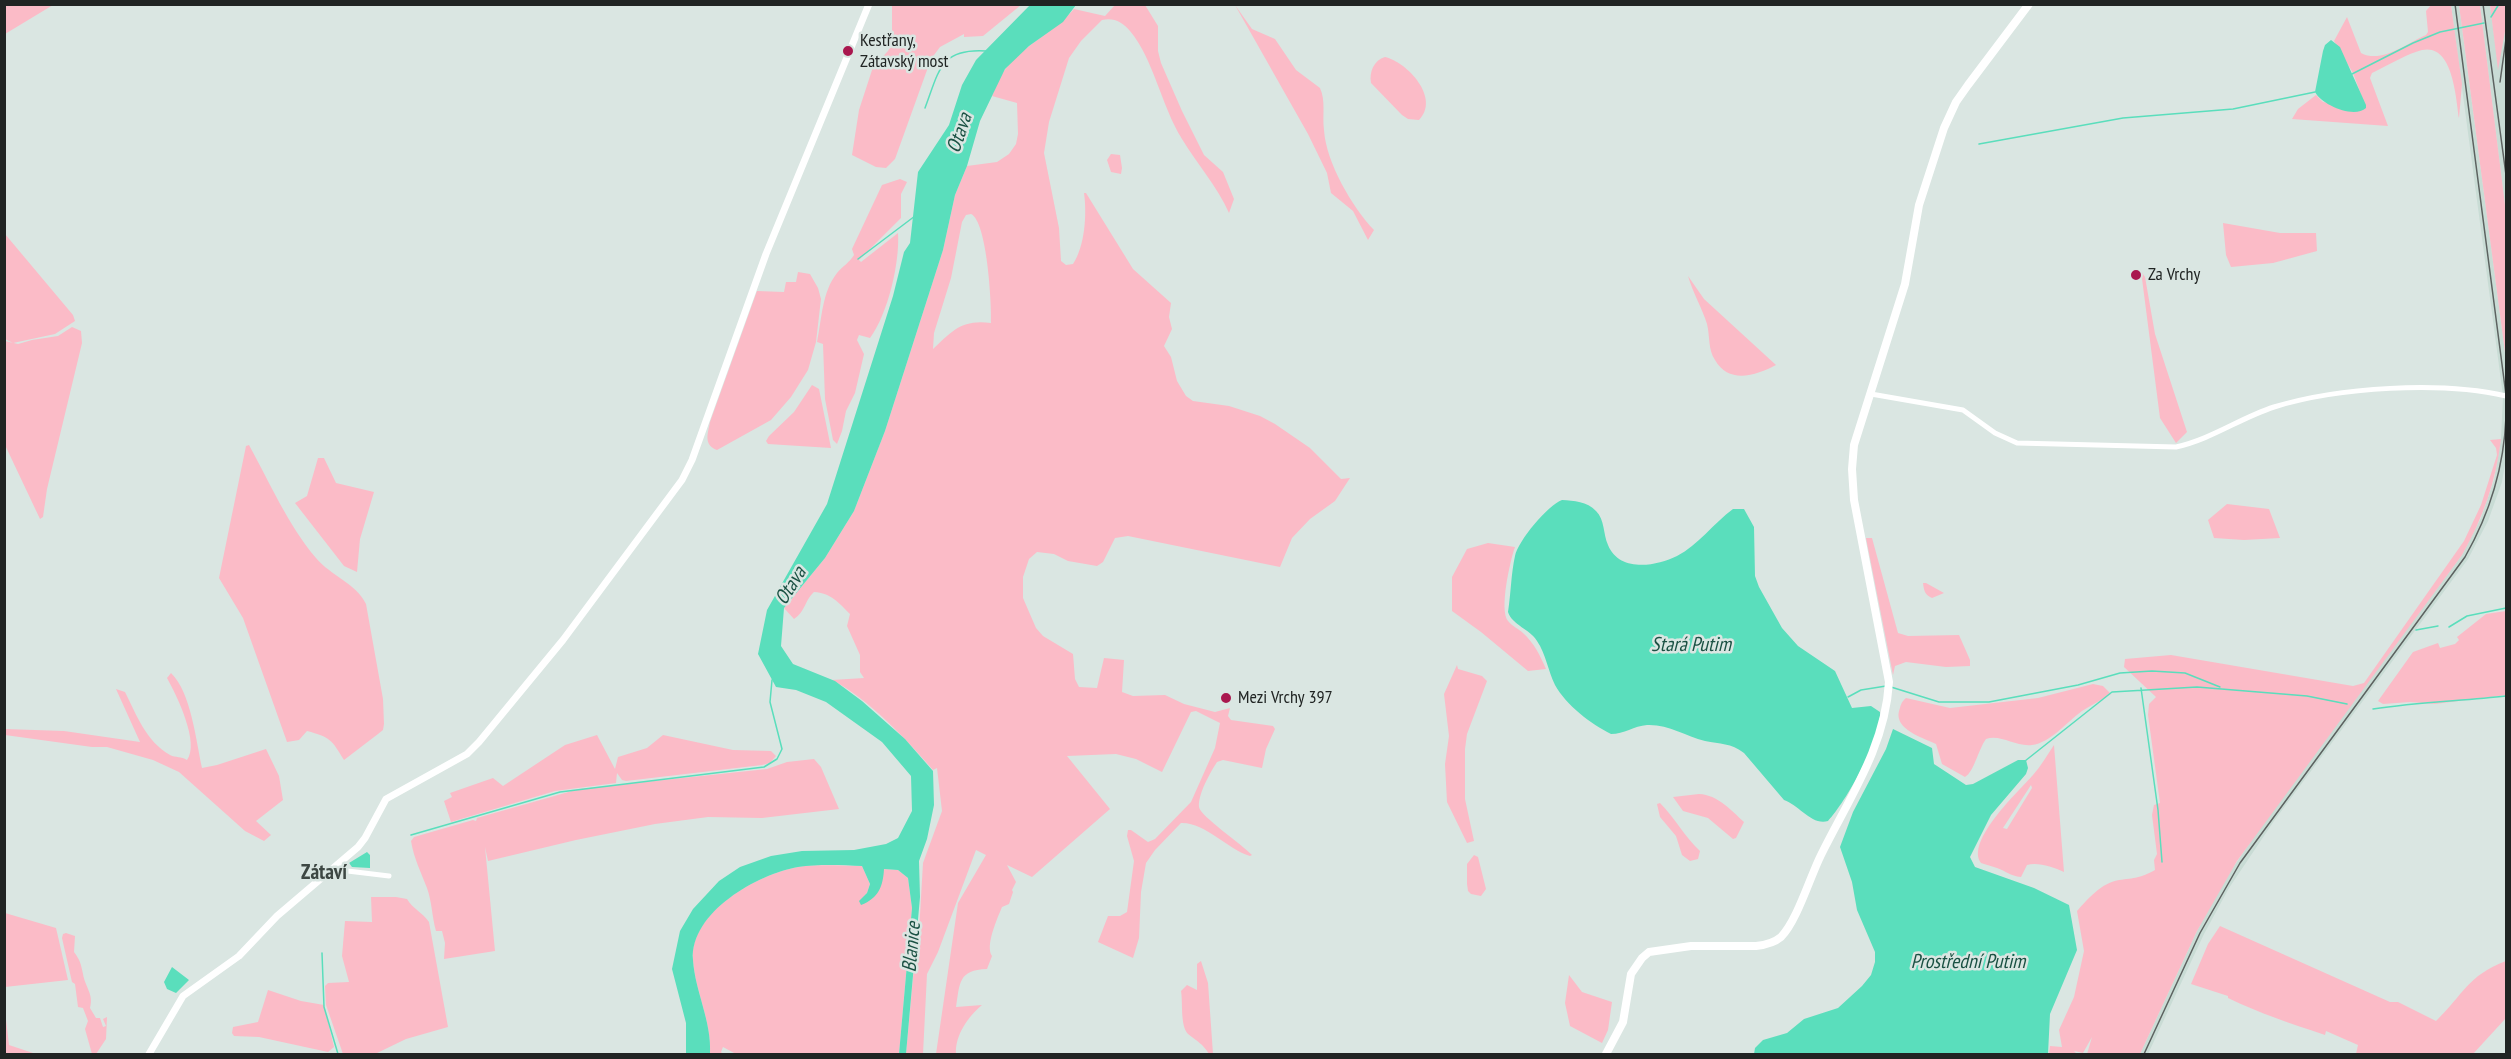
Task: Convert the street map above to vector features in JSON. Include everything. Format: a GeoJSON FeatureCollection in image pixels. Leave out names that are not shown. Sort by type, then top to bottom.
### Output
{"type":"FeatureCollection","features":[{"type":"Feature","properties":{"kind":"main road"},"geometry":{"type":"LineString","coordinates":[[1606,1054],[1623,1022],[1631,974],[1649,952],[1691,946],[1766,945],[1781,936],[1789,926],[1821,855],[1851,801],[1876,748],[1887,710],[1889,682],[1854,500],[1852,469],[1856,436],[1905,284],[1919,205],[1944,128],[1956,102],[2029,4]]}},
{"type":"Feature","properties":{"kind":"street"},"geometry":{"type":"LineString","coordinates":[[149,1054],[183,996],[240,956],[264,928],[365,838],[386,799],[467,754],[479,742],[563,640],[682,480],[692,460],[766,254],[869,4]]}},
{"type":"Feature","properties":{"kind":"street"},"geometry":{"type":"LineString","coordinates":[[1871,393],[1964,410],[2006,440],[2017,443],[2176,447],[2196,443],[2274,407],[2332,394],[2353,391],[2444,388],[2484,391],[2506,396]]}},
{"type":"Feature","properties":{"kind":"street"},"geometry":{"type":"LineString","coordinates":[[332,869],[389,876]]}},
{"type":"Feature","properties":{"kind":"shaded area"},"geometry":{"type":"Polygon","coordinates":[[[5,4],[53,4],[53,5],[5,34],[5,4]]]}},
{"type":"Feature","properties":{"kind":"shaded area"},"geometry":{"type":"Polygon","coordinates":[[[892,5],[1021,5],[983,36],[964,37],[964,34],[940,47],[931,59],[895,159],[886,168],[876,167],[852,155],[859,110],[873,67],[888,51],[895,38],[892,36],[892,5]]]}},
{"type":"Feature","properties":{"kind":"shaded area"},"geometry":{"type":"Polygon","coordinates":[[[1115,5],[1145,5],[1158,26],[1158,51],[1161,63],[1182,111],[1204,155],[1223,172],[1234,199],[1229,213],[1175,126],[1145,55],[1130,31],[1118,21],[1102,20],[1081,41],[1069,58],[1049,122],[1044,153],[1059,228],[1061,261],[1066,265],[1073,264],[1077,257],[1083,239],[1084,193],[1086,193],[1133,269],[1171,303],[1169,317],[1172,329],[1164,346],[1171,357],[1177,381],[1186,396],[1193,401],[1229,406],[1260,416],[1310,448],[1341,479],[1350,478],[1335,501],[1310,519],[1292,538],[1280,567],[1128,536],[1115,538],[1103,562],[1097,566],[1068,561],[1054,554],[1037,552],[1029,559],[1023,577],[1023,598],[1036,628],[1043,636],[1073,654],[1075,679],[1079,687],[1097,688],[1104,658],[1124,660],[1122,692],[1133,696],[1165,695],[1184,704],[1215,712],[1230,708],[1228,716],[1231,720],[1273,726],[1275,729],[1266,749],[1262,768],[1223,760],[1217,762],[1205,784],[1199,802],[1199,807],[1206,817],[1252,855],[1241,853],[1199,827],[1181,823],[1146,863],[1141,892],[1139,938],[1133,958],[1098,942],[1108,916],[1120,916],[1127,912],[1134,861],[1127,836],[1128,830],[1148,842],[1155,839],[1191,802],[1215,748],[1220,723],[1196,711],[1191,712],[1162,772],[1136,759],[1116,754],[1067,756],[1110,809],[1032,877],[1007,865],[1016,882],[1009,904],[1002,907],[995,925],[990,946],[992,956],[987,969],[966,975],[958,991],[956,1007],[982,1005],[963,1027],[956,1054],[936,1054],[958,903],[986,855],[976,850],[938,952],[927,974],[923,1054],[906,1054],[914,967],[918,949],[923,863],[942,811],[937,768],[933,770],[899,733],[860,698],[832,680],[864,678],[860,672],[860,655],[847,626],[850,614],[830,596],[814,592],[801,613],[794,619],[784,608],[825,558],[854,511],[885,431],[943,250],[955,195],[967,166],[997,162],[1009,154],[1016,144],[1017,103],[992,96],[1000,77],[1015,59],[1058,25],[1074,9],[1105,16],[1115,5]],[[971,214],[966,215],[962,222],[951,278],[934,333],[933,349],[958,328],[972,323],[991,323],[991,299],[985,247],[976,220],[971,214]]]}},
{"type":"Feature","properties":{"kind":"shaded area"},"geometry":{"type":"Polygon","coordinates":[[[1235,5],[1252,29],[1275,39],[1296,70],[1320,88],[1324,130],[1330,156],[1349,197],[1374,230],[1368,240],[1353,211],[1331,193],[1327,173],[1308,134],[1235,5]]]}},
{"type":"Feature","properties":{"kind":"shaded area"},"geometry":{"type":"Polygon","coordinates":[[[2431,5],[2451,5],[2462,84],[2459,118],[2454,86],[2447,63],[2432,50],[2422,50],[2372,73],[2370,78],[2388,126],[2292,119],[2298,109],[2316,95],[2323,102],[2366,108],[2353,73],[2334,41],[2347,17],[2361,53],[2377,56],[2394,51],[2426,35],[2428,32],[2426,11],[2431,5]]]}},
{"type":"Feature","properties":{"kind":"shaded area"},"geometry":{"type":"Polygon","coordinates":[[[2451,5],[2459,5],[2506,360],[2506,458],[2502,482],[2488,521],[2468,559],[2274,821],[2229,888],[2204,934],[2148,1054],[2140,1054],[2197,931],[2222,884],[2268,816],[2462,555],[2481,518],[2494,480],[2501,439],[2503,396],[2451,5]]]}},
{"type":"Feature","properties":{"kind":"shaded area"},"geometry":{"type":"Polygon","coordinates":[[[2459,5],[2480,5],[2506,213],[2506,360],[2459,5]]]}},
{"type":"Feature","properties":{"kind":"shaded area"},"geometry":{"type":"Polygon","coordinates":[[[2480,5],[2490,5],[2498,65],[2506,26],[2506,213],[2480,5]]]}},
{"type":"Feature","properties":{"kind":"shaded area"},"geometry":{"type":"Polygon","coordinates":[[[2490,5],[2506,5],[2506,26],[2498,70],[2490,5]]]}},
{"type":"Feature","properties":{"kind":"shaded area"},"geometry":{"type":"Polygon","coordinates":[[[1385,57],[1394,60],[1411,73],[1424,92],[1425,111],[1419,120],[1408,119],[1402,115],[1371,83],[1373,67],[1385,57]]]}},
{"type":"Feature","properties":{"kind":"shaded area"},"geometry":{"type":"Polygon","coordinates":[[[1111,154],[1120,155],[1121,174],[1111,172],[1107,160],[1111,154]]]}},
{"type":"Feature","properties":{"kind":"shaded area"},"geometry":{"type":"Polygon","coordinates":[[[900,179],[907,182],[901,194],[901,218],[859,260],[861,262],[898,233],[895,273],[882,316],[870,338],[859,335],[857,340],[864,354],[855,393],[846,411],[837,444],[833,440],[825,399],[823,344],[817,342],[823,306],[832,280],[854,255],[852,249],[882,185],[900,179]]]}},
{"type":"Feature","properties":{"kind":"shaded area"},"geometry":{"type":"Polygon","coordinates":[[[2223,223],[2280,233],[2316,233],[2317,251],[2273,263],[2231,267],[2226,255],[2223,223]]]}},
{"type":"Feature","properties":{"kind":"shaded area"},"geometry":{"type":"Polygon","coordinates":[[[5,234],[73,315],[75,321],[55,334],[13,343],[5,339],[5,234]]]}},
{"type":"Feature","properties":{"kind":"shaded area"},"geometry":{"type":"Polygon","coordinates":[[[2141,271],[2145,277],[2155,334],[2187,432],[2176,443],[2160,418],[2141,271]]]}},
{"type":"Feature","properties":{"kind":"shaded area"},"geometry":{"type":"Polygon","coordinates":[[[798,272],[810,274],[821,299],[816,342],[808,370],[791,397],[771,420],[717,450],[708,442],[710,422],[757,291],[784,292],[786,282],[796,282],[798,272]]]}},
{"type":"Feature","properties":{"kind":"shaded area"},"geometry":{"type":"Polygon","coordinates":[[[1688,276],[1704,299],[1776,365],[1744,376],[1728,373],[1721,368],[1711,352],[1707,324],[1688,276]]]}},
{"type":"Feature","properties":{"kind":"shaded area"},"geometry":{"type":"Polygon","coordinates":[[[72,327],[81,331],[82,343],[47,489],[43,517],[40,519],[5,445],[5,341],[18,344],[58,336],[72,327]]]}},
{"type":"Feature","properties":{"kind":"shaded area"},"geometry":{"type":"Polygon","coordinates":[[[812,385],[819,389],[831,448],[768,444],[766,441],[769,436],[794,412],[812,385]]]}},
{"type":"Feature","properties":{"kind":"shaded area"},"geometry":{"type":"Polygon","coordinates":[[[2501,439],[2488,499],[2462,555],[2237,861],[2197,931],[2140,1054],[2087,1054],[2092,1037],[2083,1053],[2074,1051],[2077,1054],[2049,1054],[2050,1046],[2062,1047],[2059,1030],[2074,997],[2084,951],[2077,911],[2106,884],[2141,876],[2155,870],[2154,860],[2157,854],[2152,815],[2154,805],[2160,803],[2148,715],[2149,704],[2156,697],[2124,667],[2125,659],[2171,655],[2353,686],[2364,683],[2464,541],[2481,505],[2497,455],[2496,448],[2490,440],[2501,439]]]}},
{"type":"Feature","properties":{"kind":"shaded area"},"geometry":{"type":"Polygon","coordinates":[[[249,445],[288,518],[306,545],[322,564],[356,590],[366,604],[383,699],[384,724],[383,730],[344,760],[330,740],[315,733],[307,731],[299,740],[287,742],[243,618],[219,578],[246,446],[249,445]]]}},
{"type":"Feature","properties":{"kind":"shaded area"},"geometry":{"type":"Polygon","coordinates":[[[318,458],[324,458],[336,483],[374,492],[360,539],[357,572],[344,566],[295,503],[307,496],[318,458]]]}},
{"type":"Feature","properties":{"kind":"shaded area"},"geometry":{"type":"Polygon","coordinates":[[[2227,504],[2269,509],[2280,538],[2244,540],[2214,538],[2208,520],[2227,504]]]}},
{"type":"Feature","properties":{"kind":"shaded area"},"geometry":{"type":"Polygon","coordinates":[[[1866,538],[1872,538],[1898,633],[1908,636],[1959,635],[1970,660],[1970,666],[1946,667],[1906,662],[1895,666],[1893,675],[1866,538]]]}},
{"type":"Feature","properties":{"kind":"shaded area"},"geometry":{"type":"Polygon","coordinates":[[[1488,543],[1515,547],[1506,585],[1506,615],[1508,621],[1530,641],[1546,669],[1528,671],[1452,611],[1452,577],[1467,549],[1488,543]]]}},
{"type":"Feature","properties":{"kind":"shaded area"},"geometry":{"type":"Polygon","coordinates":[[[1923,583],[1944,593],[1932,598],[1925,592],[1923,583]]]}},
{"type":"Feature","properties":{"kind":"shaded area"},"geometry":{"type":"Polygon","coordinates":[[[2506,611],[2506,695],[2435,704],[2410,702],[2383,704],[2378,701],[2413,652],[2438,643],[2440,648],[2455,644],[2459,640],[2457,637],[2486,614],[2506,611]]]}},
{"type":"Feature","properties":{"kind":"shaded area"},"geometry":{"type":"Polygon","coordinates":[[[1457,665],[1458,669],[1482,676],[1487,681],[1467,734],[1465,749],[1465,799],[1474,841],[1467,843],[1447,802],[1445,764],[1449,736],[1444,694],[1457,665]]]}},
{"type":"Feature","properties":{"kind":"shaded area"},"geometry":{"type":"Polygon","coordinates":[[[171,673],[178,681],[188,704],[202,768],[266,749],[279,776],[283,800],[256,821],[271,835],[264,841],[245,831],[179,772],[153,760],[107,747],[5,735],[5,729],[64,731],[140,742],[116,689],[125,692],[143,727],[155,743],[170,755],[187,760],[191,743],[189,731],[186,719],[167,678],[171,673]]]}},
{"type":"Feature","properties":{"kind":"shaded area"},"geometry":{"type":"Polygon","coordinates":[[[2093,684],[2103,686],[2111,694],[2082,711],[2052,736],[2039,743],[2026,745],[1997,738],[1986,739],[1971,770],[1965,777],[1942,764],[1936,744],[1905,728],[1899,717],[1901,705],[1906,698],[1950,708],[2038,698],[2093,684]]]}},
{"type":"Feature","properties":{"kind":"shaded area"},"geometry":{"type":"Polygon","coordinates":[[[597,735],[615,769],[618,757],[647,748],[663,735],[733,750],[771,751],[776,756],[770,763],[762,765],[626,781],[622,780],[617,773],[616,783],[555,791],[451,822],[444,801],[452,797],[450,793],[493,778],[503,786],[565,745],[597,735]]]}},
{"type":"Feature","properties":{"kind":"shaded area"},"geometry":{"type":"Polygon","coordinates":[[[2054,745],[2064,872],[2031,864],[2027,865],[2021,877],[1981,863],[1978,854],[1980,842],[1987,830],[2006,804],[2036,772],[2054,745]],[[2031,785],[2003,828],[2007,829],[2032,788],[2031,785]]]}},
{"type":"Feature","properties":{"kind":"shaded area"},"geometry":{"type":"Polygon","coordinates":[[[814,759],[821,767],[839,809],[762,818],[708,817],[655,824],[488,861],[485,847],[495,951],[444,959],[445,943],[442,931],[436,931],[429,893],[412,848],[411,841],[414,837],[476,821],[477,818],[579,789],[767,769],[787,762],[814,759]]]}},
{"type":"Feature","properties":{"kind":"shaded area"},"geometry":{"type":"Polygon","coordinates":[[[1699,794],[1718,800],[1744,822],[1736,838],[1733,839],[1708,818],[1683,811],[1673,797],[1699,794]]]}},
{"type":"Feature","properties":{"kind":"shaded area"},"geometry":{"type":"Polygon","coordinates":[[[1660,803],[1700,851],[1698,859],[1690,861],[1682,855],[1676,836],[1660,817],[1657,804],[1660,803]]]}},
{"type":"Feature","properties":{"kind":"shaded area"},"geometry":{"type":"Polygon","coordinates":[[[1474,855],[1478,857],[1486,889],[1481,896],[1468,891],[1467,864],[1474,855]]]}},
{"type":"Feature","properties":{"kind":"shaded area"},"geometry":{"type":"Polygon","coordinates":[[[814,866],[862,866],[870,884],[867,893],[860,901],[862,904],[883,869],[898,870],[908,878],[912,908],[899,1054],[736,1054],[723,1047],[721,1052],[723,1054],[710,1054],[706,1018],[693,960],[695,943],[702,926],[714,911],[746,887],[782,871],[814,866]]]}},
{"type":"Feature","properties":{"kind":"shaded area"},"geometry":{"type":"Polygon","coordinates":[[[371,897],[407,899],[429,922],[448,1027],[406,1039],[375,1054],[343,1054],[326,1005],[325,986],[328,983],[349,982],[342,956],[345,921],[372,922],[371,897]]]}},
{"type":"Feature","properties":{"kind":"shaded area"},"geometry":{"type":"Polygon","coordinates":[[[5,913],[56,928],[68,980],[5,987],[5,913]]]}},
{"type":"Feature","properties":{"kind":"shaded area"},"geometry":{"type":"Polygon","coordinates":[[[2220,926],[2390,1002],[2398,1002],[2436,1021],[2474,979],[2506,961],[2506,1018],[2473,1054],[2356,1054],[2358,1045],[2326,1031],[2325,1035],[2264,1013],[2228,998],[2228,996],[2191,984],[2208,944],[2220,926]]]}},
{"type":"Feature","properties":{"kind":"shaded area"},"geometry":{"type":"Polygon","coordinates":[[[66,933],[75,936],[74,952],[80,962],[90,995],[90,1008],[96,1018],[100,1018],[103,1027],[106,1026],[103,1019],[107,1017],[106,1039],[96,1054],[92,1054],[85,1029],[88,1021],[83,1008],[78,1007],[75,984],[72,982],[62,938],[66,933]]]}},
{"type":"Feature","properties":{"kind":"shaded area"},"geometry":{"type":"Polygon","coordinates":[[[1201,961],[1208,983],[1213,1054],[1209,1054],[1188,1034],[1183,1020],[1181,991],[1187,985],[1197,990],[1197,964],[1201,961]]]}},
{"type":"Feature","properties":{"kind":"shaded area"},"geometry":{"type":"Polygon","coordinates":[[[1569,975],[1582,992],[1612,1002],[1608,1030],[1602,1043],[1570,1026],[1565,1003],[1569,975]]]}},
{"type":"Feature","properties":{"kind":"shaded area"},"geometry":{"type":"Polygon","coordinates":[[[268,990],[301,1001],[324,1005],[334,1047],[328,1052],[259,1037],[234,1036],[233,1027],[258,1022],[268,990]]]}},
{"type":"Feature","properties":{"kind":"shaded area"},"geometry":{"type":"Polygon","coordinates":[[[5,1011],[9,1045],[36,1054],[5,1054],[5,1011]]]}},
{"type":"Feature","properties":{"kind":"water"},"geometry":{"type":"Polygon","coordinates":[[[1030,5],[1076,5],[1063,22],[1029,46],[1005,69],[980,121],[967,166],[955,195],[943,250],[885,431],[854,511],[825,558],[784,608],[781,646],[793,664],[835,681],[862,701],[905,739],[933,771],[934,805],[927,839],[919,861],[920,897],[906,1054],[899,1054],[912,908],[908,878],[898,870],[884,869],[879,891],[872,899],[861,905],[859,901],[867,893],[870,884],[862,866],[814,865],[782,871],[746,887],[714,911],[703,926],[695,943],[693,960],[706,1018],[710,1054],[686,1054],[686,1023],[672,969],[680,931],[693,909],[719,881],[740,867],[771,856],[802,851],[854,850],[886,844],[898,838],[912,811],[911,776],[882,742],[826,702],[796,690],[776,687],[758,654],[767,610],[827,504],[893,296],[904,252],[910,243],[918,172],[949,125],[962,85],[976,60],[1030,5]]]}},
{"type":"Feature","properties":{"kind":"water"},"geometry":{"type":"Polygon","coordinates":[[[2331,40],[2340,47],[2366,105],[2366,108],[2361,111],[2346,111],[2331,106],[2315,92],[2323,51],[2325,45],[2331,40]]]}},
{"type":"Feature","properties":{"kind":"water","name":"Stará Putim"},"geometry":{"type":"Polygon","coordinates":[[[1562,500],[1589,505],[1601,519],[1606,541],[1613,554],[1620,560],[1638,565],[1658,563],[1677,556],[1692,546],[1733,509],[1744,509],[1754,527],[1755,576],[1782,628],[1798,646],[1835,671],[1852,708],[1871,706],[1880,712],[1879,723],[1869,753],[1844,800],[1828,821],[1816,821],[1784,800],[1744,753],[1735,747],[1705,741],[1655,725],[1611,734],[1587,719],[1566,700],[1555,685],[1537,641],[1513,620],[1508,612],[1517,549],[1542,516],[1562,500]]]}},
{"type":"Feature","properties":{"kind":"water","name":"Prostřední Putim"},"geometry":{"type":"Polygon","coordinates":[[[1893,729],[1932,748],[1934,764],[1966,785],[1973,784],[2018,760],[2026,760],[2028,768],[2026,774],[1991,815],[1970,857],[1975,867],[2034,888],[2069,905],[2077,950],[2050,1014],[2048,1054],[1754,1054],[1755,1048],[1763,1040],[1787,1033],[1804,1019],[1838,1008],[1871,975],[1875,952],[1857,910],[1852,882],[1840,847],[1853,812],[1886,749],[1893,729]]]}},
{"type":"Feature","properties":{"kind":"water"},"geometry":{"type":"Polygon","coordinates":[[[367,852],[370,855],[370,868],[352,867],[349,863],[367,852]]]}},
{"type":"Feature","properties":{"kind":"water"},"geometry":{"type":"Polygon","coordinates":[[[172,967],[189,980],[176,993],[167,989],[164,982],[172,967]]]}},
{"type":"Feature","properties":{"kind":"waterway"},"geometry":{"type":"LineString","coordinates":[[2491,17],[2499,4]]}},
{"type":"Feature","properties":{"kind":"waterway"},"geometry":{"type":"LineString","coordinates":[[2352,74],[2440,32],[2484,23]]}},
{"type":"Feature","properties":{"kind":"waterway"},"geometry":{"type":"LineString","coordinates":[[925,108],[943,64],[959,53],[986,51]]}},
{"type":"Feature","properties":{"kind":"waterway"},"geometry":{"type":"LineString","coordinates":[[1979,144],[2123,118],[2233,109],[2315,92]]}},
{"type":"Feature","properties":{"kind":"waterway"},"geometry":{"type":"LineString","coordinates":[[858,259],[915,216]]}},
{"type":"Feature","properties":{"kind":"waterway"},"geometry":{"type":"LineString","coordinates":[[2449,627],[2467,616],[2506,608]]}},
{"type":"Feature","properties":{"kind":"waterway"},"geometry":{"type":"LineString","coordinates":[[2416,630],[2438,626]]}},
{"type":"Feature","properties":{"kind":"waterway"},"geometry":{"type":"LineString","coordinates":[[1891,687],[1939,702],[1989,702],[2078,685],[2120,673],[2152,671],[2185,673],[2220,687]]}},
{"type":"Feature","properties":{"kind":"waterway"},"geometry":{"type":"LineString","coordinates":[[411,835],[560,792],[764,767],[777,759],[782,749],[770,702],[772,680]]}},
{"type":"Feature","properties":{"kind":"waterway"},"geometry":{"type":"LineString","coordinates":[[1848,697],[1861,690],[1886,686]]}},
{"type":"Feature","properties":{"kind":"waterway"},"geometry":{"type":"LineString","coordinates":[[2025,761],[2112,692],[2197,687],[2307,696],[2347,704]]}},
{"type":"Feature","properties":{"kind":"waterway"},"geometry":{"type":"LineString","coordinates":[[2141,688],[2158,810],[2162,862]]}},
{"type":"Feature","properties":{"kind":"waterway"},"geometry":{"type":"LineString","coordinates":[[2373,709],[2506,696]]}},
{"type":"Feature","properties":{"kind":"waterway"},"geometry":{"type":"LineString","coordinates":[[322,953],[324,1007],[338,1054]]}},
{"type":"Feature","properties":{"kind":"railway"},"geometry":{"type":"LineString","coordinates":[[2455,4],[2506,395]]}},
{"type":"Feature","properties":{"kind":"railway"},"geometry":{"type":"LineString","coordinates":[[2483,4],[2506,175]]}},
{"type":"Feature","properties":{"kind":"railway"},"geometry":{"type":"LineString","coordinates":[[2500,82],[2506,39]]}},
{"type":"Feature","properties":{"kind":"railway"},"geometry":{"type":"LineString","coordinates":[[2144,1054],[2200,933],[2240,863],[2465,557],[2482,524],[2494,490],[2505,436],[2506,417]]}},
{"type":"Feature","properties":{"kind":"place","name":"Kestřany, Zátavský most"},"geometry":{"type":"Point","coordinates":[848,51]}},
{"type":"Feature","properties":{"kind":"place","name":"Za Vrchy"},"geometry":{"type":"Point","coordinates":[2136,275]}},
{"type":"Feature","properties":{"kind":"place","name":"Mezi Vrchy 397"},"geometry":{"type":"Point","coordinates":[1226,698]}},
{"type":"Feature","properties":{"kind":"district","name":"Zátaví"},"geometry":{"type":"Point","coordinates":[324,873]}},
{"type":"Feature","properties":{"kind":"water label","name":"Otava"},"geometry":{"type":"Point","coordinates":[960,133]}},
{"type":"Feature","properties":{"kind":"water label","name":"Otava"},"geometry":{"type":"Point","coordinates":[791,586]}},
{"type":"Feature","properties":{"kind":"water label","name":"Blanice"},"geometry":{"type":"Point","coordinates":[912,947]}}]}
